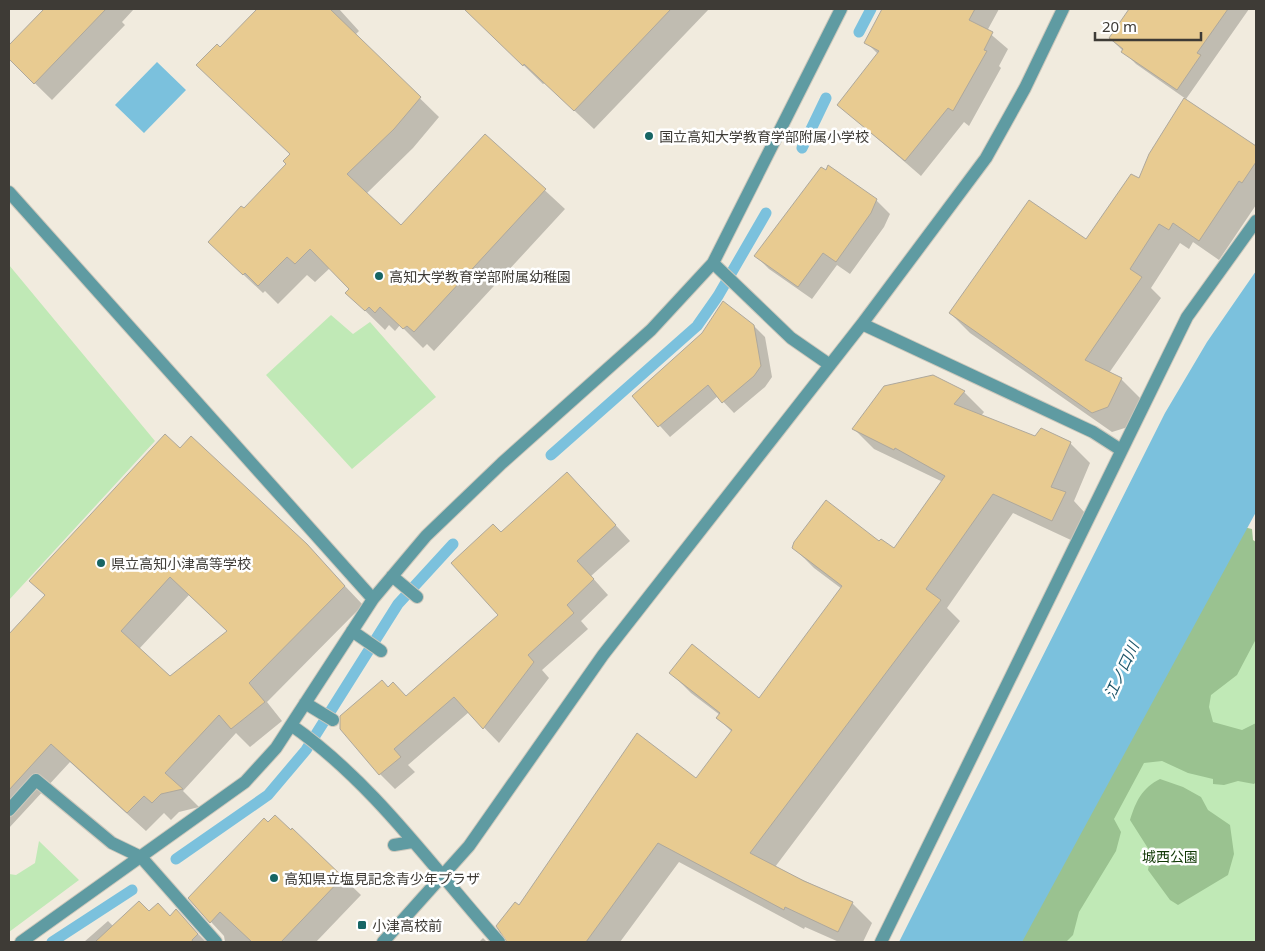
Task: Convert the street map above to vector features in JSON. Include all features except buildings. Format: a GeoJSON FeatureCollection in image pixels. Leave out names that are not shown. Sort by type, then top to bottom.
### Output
{"type":"FeatureCollection","features":[{"type":"Feature","properties":{"kind":"street"},"geometry":{"type":"LineString","coordinates":[[21,942],[88,892],[141,857],[246,782],[276,748],[373,598],[426,536],[502,464],[651,330],[712,263],[841,9]]}},
{"type":"Feature","properties":{"kind":"street"},"geometry":{"type":"LineString","coordinates":[[383,942],[469,846],[603,655],[830,366],[986,158],[1063,9]]}},
{"type":"Feature","properties":{"kind":"street"},"geometry":{"type":"LineString","coordinates":[[9,192],[373,598]]}},
{"type":"Feature","properties":{"kind":"street"},"geometry":{"type":"LineString","coordinates":[[881,942],[1187,317],[1256,221]]}},
{"type":"Feature","properties":{"kind":"street"},"geometry":{"type":"LineString","coordinates":[[712,263],[792,338],[830,366]]}},
{"type":"Feature","properties":{"kind":"street"},"geometry":{"type":"LineString","coordinates":[[862,324],[1093,432],[1121,450]]}},
{"type":"Feature","properties":{"kind":"street"},"geometry":{"type":"LineString","coordinates":[[392,576],[417,597]]}},
{"type":"Feature","properties":{"kind":"street"},"geometry":{"type":"LineString","coordinates":[[352,631],[381,652]]}},
{"type":"Feature","properties":{"kind":"street"},"geometry":{"type":"LineString","coordinates":[[305,703],[333,720]]}},
{"type":"Feature","properties":{"kind":"street"},"geometry":{"type":"LineString","coordinates":[[291,726],[322,747],[347,779],[412,842],[499,942]]}},
{"type":"Feature","properties":{"kind":"street"},"geometry":{"type":"LineString","coordinates":[[9,810],[36,780],[112,843],[141,857],[216,942]]}},
{"type":"Feature","properties":{"kind":"street"},"geometry":{"type":"LineString","coordinates":[[394,845],[412,842]]}},
{"type":"Feature","properties":{"kind":"green space"},"geometry":{"type":"Polygon","coordinates":[[[9,265],[155,441],[9,600],[9,265]]]}},
{"type":"Feature","properties":{"kind":"green space"},"geometry":{"type":"Polygon","coordinates":[[[331,315],[353,334],[370,322],[436,397],[352,469],[266,375],[331,315]]]}},
{"type":"Feature","properties":{"kind":"green space"},"geometry":{"type":"Polygon","coordinates":[[[1239,526],[1252,529],[1253,540],[1256,542],[1256,639],[1237,675],[1211,695],[1209,707],[1213,722],[1242,730],[1256,723],[1256,782],[1254,784],[1238,781],[1224,785],[1213,784],[1213,779],[1188,773],[1162,761],[1144,763],[1114,819],[1121,832],[1116,851],[1079,912],[1073,935],[1066,942],[1008,942],[1239,526]]]}},
{"type":"Feature","properties":{"kind":"green space","name":"城西公園"},"geometry":{"type":"Polygon","coordinates":[[[1256,546],[1256,942],[1026,942],[1256,546]]]}},
{"type":"Feature","properties":{"kind":"green space"},"geometry":{"type":"Polygon","coordinates":[[[1160,779],[1183,787],[1201,797],[1208,810],[1230,825],[1234,854],[1228,875],[1178,905],[1170,900],[1148,870],[1151,853],[1130,820],[1140,796],[1160,779]]]}},
{"type":"Feature","properties":{"kind":"green space"},"geometry":{"type":"Polygon","coordinates":[[[39,841],[79,880],[9,932],[9,874],[16,875],[35,863],[39,841]]]}},
{"type":"Feature","properties":{"kind":"water"},"geometry":{"type":"Polygon","coordinates":[[[157,62],[186,90],[144,133],[115,105],[157,62]]]}},
{"type":"Feature","properties":{"kind":"water","name":"江ノ口川"},"geometry":{"type":"Polygon","coordinates":[[[1256,271],[1256,512],[1022,942],[899,942],[1165,413],[1207,342],[1256,271]]]}},
{"type":"Feature","properties":{"kind":"waterway"},"geometry":{"type":"LineString","coordinates":[[859,32],[871,9]]}},
{"type":"Feature","properties":{"kind":"waterway"},"geometry":{"type":"LineString","coordinates":[[802,148],[826,98]]}},
{"type":"Feature","properties":{"kind":"waterway"},"geometry":{"type":"LineString","coordinates":[[551,455],[697,326],[718,296],[766,213]]}},
{"type":"Feature","properties":{"kind":"waterway"},"geometry":{"type":"LineString","coordinates":[[176,859],[268,795],[306,750],[398,604],[453,544]]}},
{"type":"Feature","properties":{"kind":"waterway"},"geometry":{"type":"LineString","coordinates":[[52,942],[132,890]]}},
{"type":"Feature","properties":{"kind":"place","name":"国立高知大学教育学部附属小学校"},"geometry":{"type":"Point","coordinates":[649,136]}},
{"type":"Feature","properties":{"kind":"place","name":"高知大学教育学部附属幼稚園"},"geometry":{"type":"Point","coordinates":[379,276]}},
{"type":"Feature","properties":{"kind":"place","name":"県立高知小津高等学校"},"geometry":{"type":"Point","coordinates":[101,563]}},
{"type":"Feature","properties":{"kind":"place","name":"高知県立塩見記念青少年プラザ"},"geometry":{"type":"Point","coordinates":[274,878]}},
{"type":"Feature","properties":{"kind":"place","name":"小津高校前"},"geometry":{"type":"Point","coordinates":[362,925]}}]}
